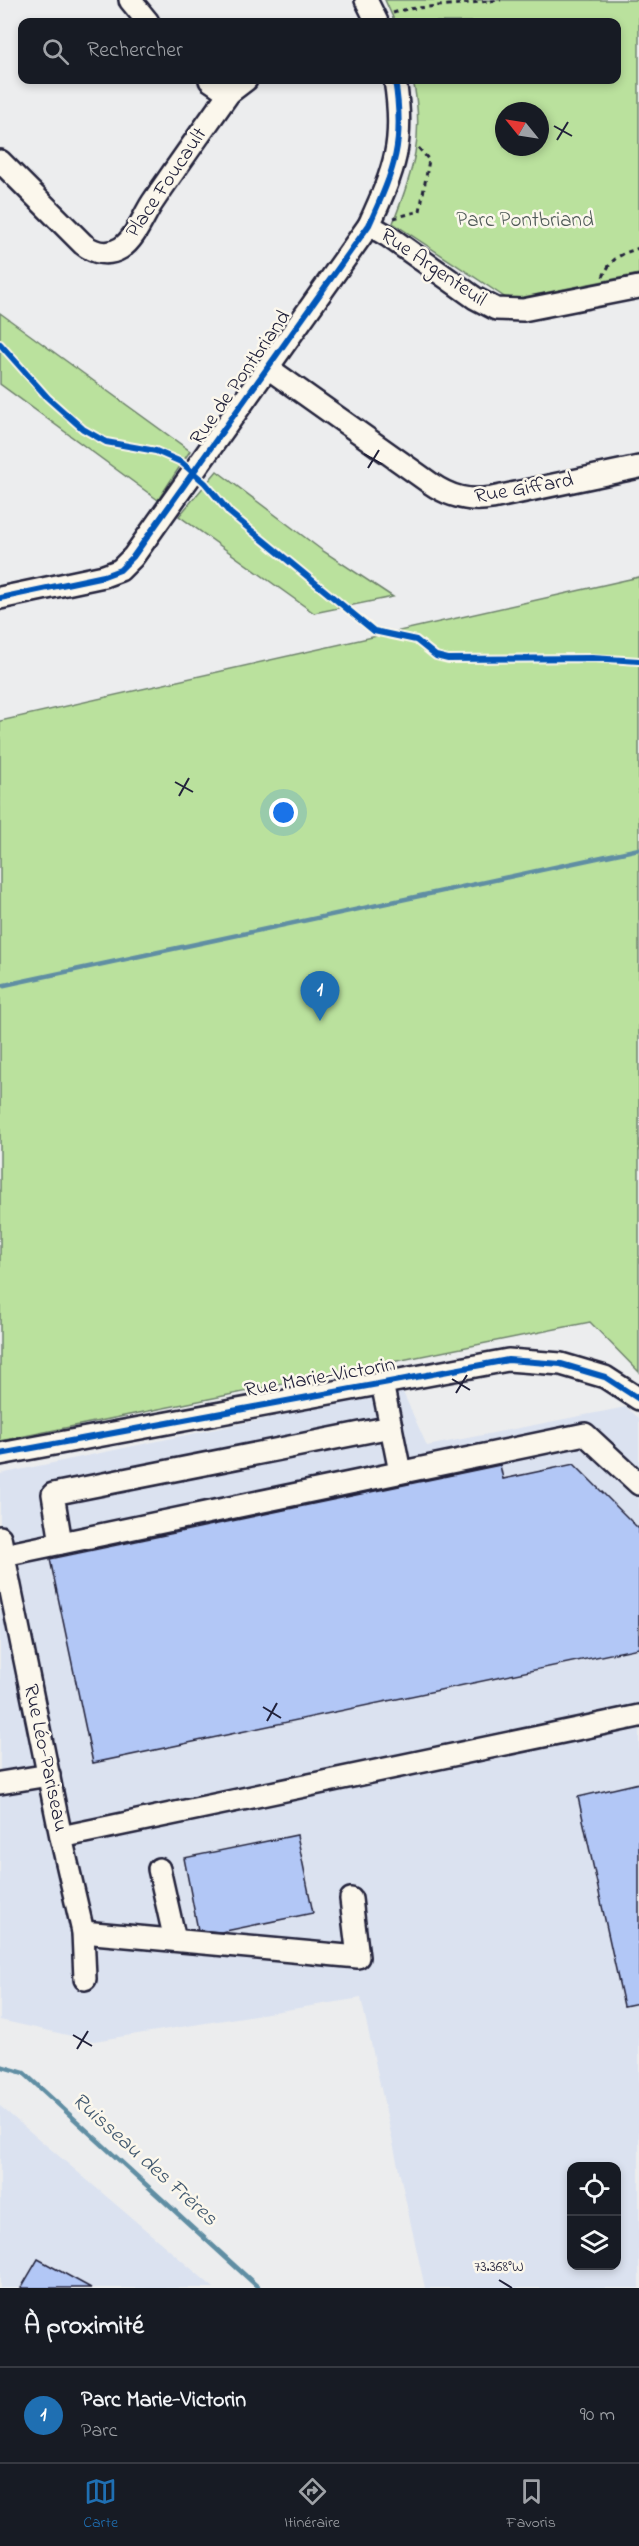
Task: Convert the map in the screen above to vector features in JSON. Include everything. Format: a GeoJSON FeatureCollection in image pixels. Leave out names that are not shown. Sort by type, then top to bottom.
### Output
{"type":"FeatureCollection","features":[{"type":"Feature","properties":{"kind":"street"},"geometry":{"type":"LineString","coordinates":[[130,0],[145,18]]}},
{"type":"Feature","properties":{"kind":"street"},"geometry":{"type":"LineString","coordinates":[[216,84],[229,93]]}},
{"type":"Feature","properties":{"kind":"street","name":"Place Foucault"},"geometry":{"type":"LineString","coordinates":[[0,161],[83,244],[96,252],[111,252],[124,246],[129,240],[229,93],[241,84]]}},
{"type":"Feature","properties":{"kind":"street","name":"Rue de Pontbriand"},"geometry":{"type":"LineString","coordinates":[[0,598],[104,576],[125,566],[369,225],[387,187],[398,150],[400,126],[395,84]]}},
{"type":"Feature","properties":{"kind":"street","name":"Rue Argenteuil"},"geometry":{"type":"LineString","coordinates":[[369,225],[475,298],[496,309],[516,311],[639,287]]}},
{"type":"Feature","properties":{"kind":"street","name":"Rue Giffard"},"geometry":{"type":"LineString","coordinates":[[268,368],[430,483],[454,496],[469,500],[492,498],[639,467]]}},
{"type":"Feature","properties":{"kind":"street","name":"Rue Marie-Victorin"},"geometry":{"type":"LineString","coordinates":[[0,1454],[508,1360],[561,1364],[605,1377],[639,1399]]}},
{"type":"Feature","properties":{"kind":"street"},"geometry":{"type":"LineString","coordinates":[[382,1383],[400,1472]]}},
{"type":"Feature","properties":{"kind":"street"},"geometry":{"type":"LineString","coordinates":[[61,1543],[53,1494],[391,1427]]}},
{"type":"Feature","properties":{"kind":"street"},"geometry":{"type":"LineString","coordinates":[[2,1546],[61,1543],[585,1434],[639,1484]]}},
{"type":"Feature","properties":{"kind":"street","name":"Rue Léo-Pariseau"},"geometry":{"type":"LineString","coordinates":[[2,1546],[61,1837],[84,1932],[85,1979]]}},
{"type":"Feature","properties":{"kind":"street"},"geometry":{"type":"LineString","coordinates":[[61,1837],[639,1716]]}},
{"type":"Feature","properties":{"kind":"street"},"geometry":{"type":"LineString","coordinates":[[0,1783],[49,1775]]}},
{"type":"Feature","properties":{"kind":"street"},"geometry":{"type":"LineString","coordinates":[[159,1869],[175,1940]]}},
{"type":"Feature","properties":{"kind":"street"},"geometry":{"type":"LineString","coordinates":[[84,1932],[358,1957],[351,1899]]}},
{"type":"Feature","properties":{"kind":"path"},"geometry":{"type":"LineString","coordinates":[[438,6],[439,0]]}},
{"type":"Feature","properties":{"kind":"path"},"geometry":{"type":"LineString","coordinates":[[371,16],[407,9],[501,0]]}},
{"type":"Feature","properties":{"kind":"path"},"geometry":{"type":"LineString","coordinates":[[369,225],[420,211],[429,160],[400,126]]}},
{"type":"Feature","properties":{"kind":"path"},"geometry":{"type":"LineString","coordinates":[[597,296],[610,261],[639,248]]}},
{"type":"Feature","properties":{"kind":"shaded area"},"geometry":{"type":"Polygon","coordinates":[[[402,1390],[427,1446],[626,1407],[639,1418],[639,2288],[425,2288],[361,1998],[94,2041],[0,2020],[0,1474],[402,1390]]]}},
{"type":"Feature","properties":{"kind":"shaded area"},"geometry":{"type":"Polygon","coordinates":[[[0,2106],[214,2288],[0,2288],[0,2106]]]}},
{"type":"Feature","properties":{"kind":"green space","name":"Parc Pontbriand"},"geometry":{"type":"Polygon","coordinates":[[[385,0],[639,0],[639,274],[509,300],[393,223],[411,170],[418,118],[414,84],[621,84],[621,18],[393,18],[385,0]]]}},
{"type":"Feature","properties":{"kind":"green space"},"geometry":{"type":"Polygon","coordinates":[[[0,313],[190,451],[158,500],[0,384],[0,313]]]}},
{"type":"Feature","properties":{"kind":"green space"},"geometry":{"type":"Polygon","coordinates":[[[217,471],[323,551],[393,597],[314,613],[179,516],[217,471]]]}},
{"type":"Feature","properties":{"kind":"green space"},"geometry":{"type":"Polygon","coordinates":[[[639,577],[639,1372],[590,1322],[0,1441],[0,721],[639,577]]]}},
{"type":"Feature","properties":{"kind":"building"},"geometry":{"type":"Polygon","coordinates":[[[574,1464],[639,1529],[639,1648],[93,1763],[50,1559],[500,1465],[503,1479],[574,1464]]]}},
{"type":"Feature","properties":{"kind":"building"},"geometry":{"type":"Polygon","coordinates":[[[639,1783],[639,2003],[624,2006],[578,1797],[639,1783]]]}},
{"type":"Feature","properties":{"kind":"building"},"geometry":{"type":"Polygon","coordinates":[[[297,1835],[313,1913],[221,1932],[198,1930],[184,1858],[297,1835]]]}},
{"type":"Feature","properties":{"kind":"building"},"geometry":{"type":"Polygon","coordinates":[[[38,2259],[91,2288],[21,2288],[38,2259]]]}},
{"type":"Feature","properties":{"kind":"waterway"},"geometry":{"type":"LineString","coordinates":[[0,986],[639,849]]}},
{"type":"Feature","properties":{"kind":"waterway","name":"Ruisseau des Frères"},"geometry":{"type":"LineString","coordinates":[[0,2066],[24,2073],[259,2288]]}},
{"type":"Feature","properties":{"kind":"cycle path"},"geometry":{"type":"LineString","coordinates":[[0,598],[104,576],[120,570],[133,557],[369,225],[396,155],[399,121],[396,84]]}},
{"type":"Feature","properties":{"kind":"cycle path"},"geometry":{"type":"LineString","coordinates":[[0,344],[48,398],[83,429],[106,442],[156,451],[181,462],[205,483],[230,513],[374,631],[416,640],[436,656],[448,659],[592,658],[639,661]]}},
{"type":"Feature","properties":{"kind":"cycle path"},"geometry":{"type":"LineString","coordinates":[[0,1454],[508,1360],[561,1364],[605,1377],[639,1399]]}},
{"type":"Feature","properties":{"kind":"place","name":"Parc Marie-Victorin"},"geometry":{"type":"Point","coordinates":[320,1021]}}]}
